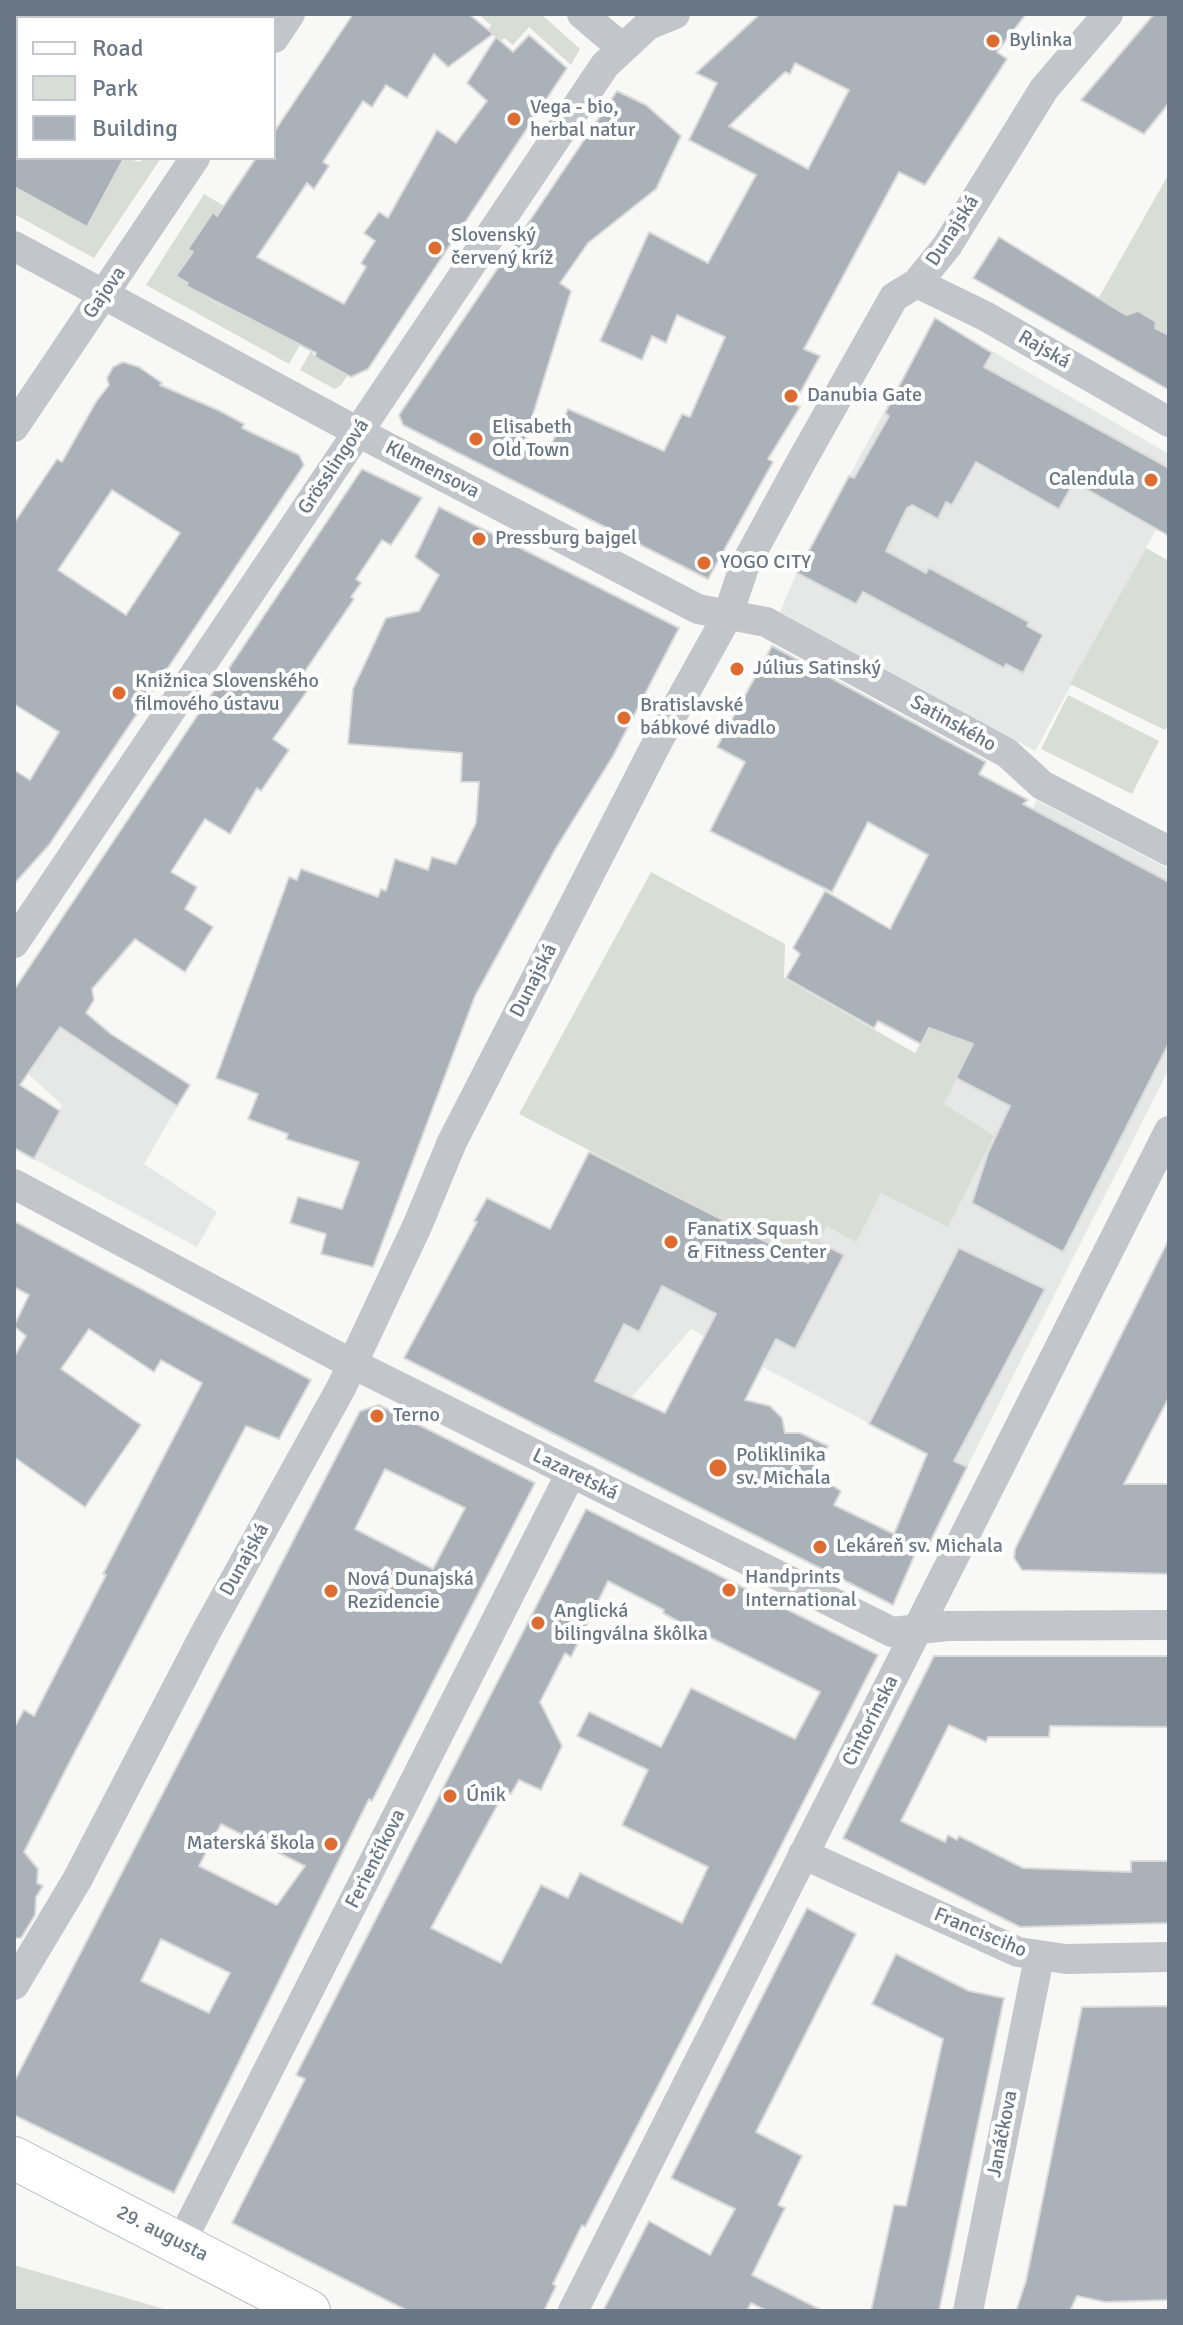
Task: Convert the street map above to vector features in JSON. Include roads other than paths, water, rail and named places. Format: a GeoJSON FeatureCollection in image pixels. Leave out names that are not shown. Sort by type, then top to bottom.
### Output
{"type":"FeatureCollection","features":[{"type":"Feature","properties":{"kind":"street"},"geometry":{"type":"LineString","coordinates":[[582,14],[621,47]]}},
{"type":"Feature","properties":{"kind":"street","name":"Grösslingová"},"geometry":{"type":"LineString","coordinates":[[14,943],[605,65],[648,25],[675,14]]}},
{"type":"Feature","properties":{"kind":"street","name":"Dunajská"},"geometry":{"type":"LineString","coordinates":[[14,1985],[77,1880],[207,1630],[341,1388],[418,1224],[452,1142],[659,739],[728,615],[744,567],[894,297],[917,283],[947,246],[1044,89],[1108,14]]}},
{"type":"Feature","properties":{"kind":"street","name":"Gajova"},"geometry":{"type":"LineString","coordinates":[[14,427],[194,160]]}},
{"type":"Feature","properties":{"kind":"street","name":"Klemensova"},"geometry":{"type":"LineString","coordinates":[[14,246],[358,432],[698,609],[728,615]]}},
{"type":"Feature","properties":{"kind":"street","name":"Rajská"},"geometry":{"type":"LineString","coordinates":[[917,283],[985,316],[1169,422]]}},
{"type":"Feature","properties":{"kind":"street","name":"Satinského"},"geometry":{"type":"LineString","coordinates":[[728,615],[766,622],[1007,753],[1042,785],[1169,851]]}},
{"type":"Feature","properties":{"kind":"street","name":"Cintorínska"},"geometry":{"type":"LineString","coordinates":[[573,2311],[1169,1131]]}},
{"type":"Feature","properties":{"kind":"street","name":"Lazaretská"},"geometry":{"type":"LineString","coordinates":[[14,1184],[351,1363],[892,1632],[918,1628],[1169,1625]]}},
{"type":"Feature","properties":{"kind":"street","name":"Ferienčíkova"},"geometry":{"type":"LineString","coordinates":[[180,2244],[571,1473]]}},
{"type":"Feature","properties":{"kind":"street","name":"Francisciho"},"geometry":{"type":"LineString","coordinates":[[803,1854],[1018,1952],[1039,1958],[1169,1957]]}},
{"type":"Feature","properties":{"kind":"street","name":"Janáčkova"},"geometry":{"type":"LineString","coordinates":[[968,2311],[1039,1958]]}},
{"type":"Feature","properties":{"kind":"street","name":"29. augusta"},"geometry":{"type":"LineString","coordinates":[[14,2158],[309,2311]]}},
{"type":"Feature","properties":{"kind":"place","name":"Bylinka"},"geometry":{"type":"Point","coordinates":[993,41]}},
{"type":"Feature","properties":{"kind":"place","name":"Vega - bio, herbal natur"},"geometry":{"type":"Point","coordinates":[514,119]}},
{"type":"Feature","properties":{"kind":"place","name":"Slovenský červený kríž"},"geometry":{"type":"Point","coordinates":[435,248]}},
{"type":"Feature","properties":{"kind":"place","name":"Danubia Gate"},"geometry":{"type":"Point","coordinates":[791,396]}},
{"type":"Feature","properties":{"kind":"place","name":"Elisabeth Old Town"},"geometry":{"type":"Point","coordinates":[476,439]}},
{"type":"Feature","properties":{"kind":"place","name":"Calendula"},"geometry":{"type":"Point","coordinates":[1151,480]}},
{"type":"Feature","properties":{"kind":"place","name":"Pressburg bajgel"},"geometry":{"type":"Point","coordinates":[479,539]}},
{"type":"Feature","properties":{"kind":"place","name":"YOGO CITY"},"geometry":{"type":"Point","coordinates":[704,563]}},
{"type":"Feature","properties":{"kind":"place","name":"Július Satinský"},"geometry":{"type":"Point","coordinates":[737,669]}},
{"type":"Feature","properties":{"kind":"place","name":"Knižnica Slovenského filmového ústavu"},"geometry":{"type":"Point","coordinates":[119,693]}},
{"type":"Feature","properties":{"kind":"place","name":"Bratislavské bábkové divadlo"},"geometry":{"type":"Point","coordinates":[624,718]}},
{"type":"Feature","properties":{"kind":"place","name":"FanatiX Squash & Fitness Center"},"geometry":{"type":"Point","coordinates":[671,1242]}},
{"type":"Feature","properties":{"kind":"place","name":"Terno"},"geometry":{"type":"Point","coordinates":[377,1416]}},
{"type":"Feature","properties":{"kind":"place","name":"Poliklinika sv. Michala"},"geometry":{"type":"Point","coordinates":[718,1468]}},
{"type":"Feature","properties":{"kind":"place","name":"Lekáreň sv. Michala"},"geometry":{"type":"Point","coordinates":[820,1547]}},
{"type":"Feature","properties":{"kind":"place","name":"Handprints International"},"geometry":{"type":"Point","coordinates":[729,1590]}},
{"type":"Feature","properties":{"kind":"place","name":"Nová Dunajská Rezidencie"},"geometry":{"type":"Point","coordinates":[331,1591]}},
{"type":"Feature","properties":{"kind":"place","name":"Anglická bilingválna škôlka"},"geometry":{"type":"Point","coordinates":[538,1623]}},
{"type":"Feature","properties":{"kind":"place","name":"Únik"},"geometry":{"type":"Point","coordinates":[450,1796]}},
{"type":"Feature","properties":{"kind":"place","name":"Materská škola"},"geometry":{"type":"Point","coordinates":[331,1844]}}]}
